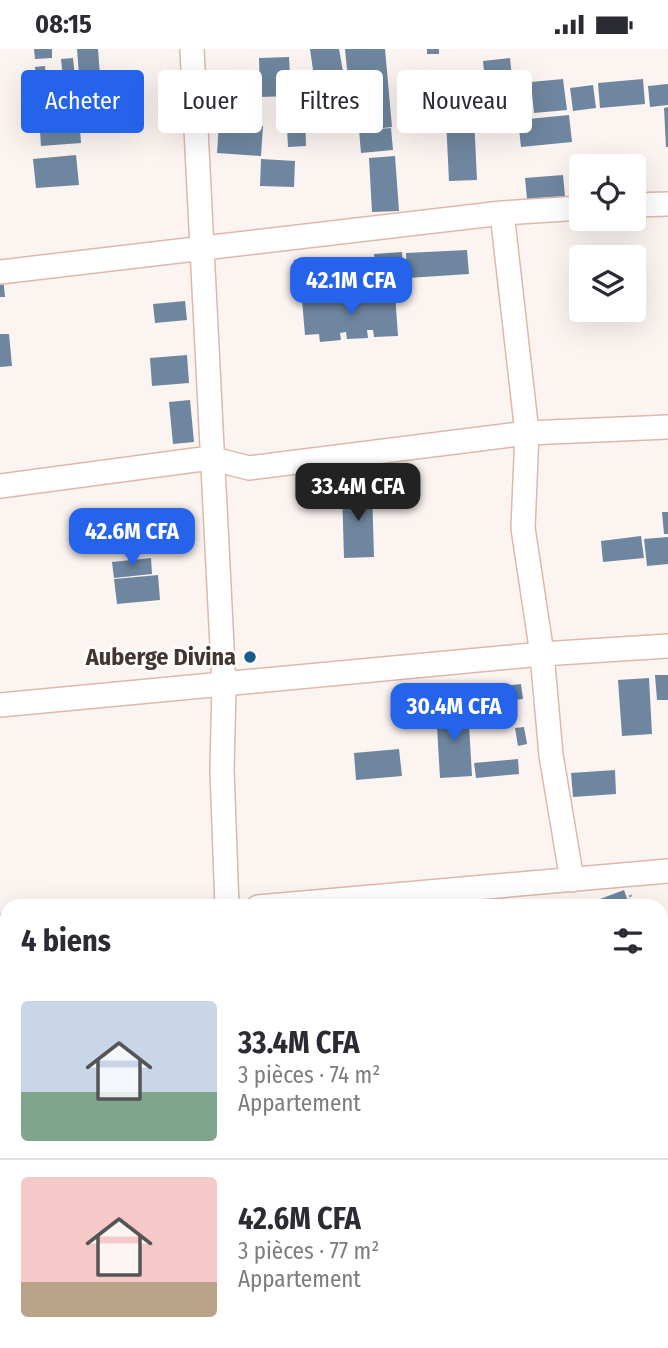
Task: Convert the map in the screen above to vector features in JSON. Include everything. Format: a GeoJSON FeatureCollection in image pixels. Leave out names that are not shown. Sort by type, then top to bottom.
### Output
{"type":"FeatureCollection","features":[{"type":"Feature","properties":{"kind":"street"},"geometry":{"type":"LineString","coordinates":[[192,49],[203,247],[210,458],[224,686],[222,770],[227,899]]}},
{"type":"Feature","properties":{"kind":"street"},"geometry":{"type":"LineString","coordinates":[[646,205],[668,204]]}},
{"type":"Feature","properties":{"kind":"street"},"geometry":{"type":"LineString","coordinates":[[0,272],[502,213],[569,209]]}},
{"type":"Feature","properties":{"kind":"street"},"geometry":{"type":"LineString","coordinates":[[502,213],[527,433],[523,528],[542,654],[551,755],[572,880]]}},
{"type":"Feature","properties":{"kind":"street"},"geometry":{"type":"LineString","coordinates":[[0,486],[210,458],[249,468],[527,433],[668,427]]}},
{"type":"Feature","properties":{"kind":"street"},"geometry":{"type":"LineString","coordinates":[[0,705],[542,654],[668,646]]}},
{"type":"Feature","properties":{"kind":"street"},"geometry":{"type":"LineString","coordinates":[[351,899],[668,871]]}},
{"type":"Feature","properties":{"kind":"building"},"geometry":{"type":"Polygon","coordinates":[[[34,49],[52,49],[52,58],[35,59],[34,49]]]}},
{"type":"Feature","properties":{"kind":"building"},"geometry":{"type":"Polygon","coordinates":[[[77,49],[98,49],[100,70],[79,70],[77,49]]]}},
{"type":"Feature","properties":{"kind":"building"},"geometry":{"type":"Polygon","coordinates":[[[310,49],[339,49],[343,70],[313,70],[310,49]]]}},
{"type":"Feature","properties":{"kind":"building"},"geometry":{"type":"Polygon","coordinates":[[[345,49],[385,49],[392,127],[383,128],[383,70],[347,70],[345,49]]]}},
{"type":"Feature","properties":{"kind":"building"},"geometry":{"type":"Polygon","coordinates":[[[427,49],[439,49],[439,54],[427,54],[427,49]]]}},
{"type":"Feature","properties":{"kind":"building"},"geometry":{"type":"Polygon","coordinates":[[[289,57],[290,70],[276,70],[276,96],[262,97],[259,58],[289,57]]]}},
{"type":"Feature","properties":{"kind":"building"},"geometry":{"type":"Polygon","coordinates":[[[73,58],[74,70],[62,70],[61,59],[73,58]]]}},
{"type":"Feature","properties":{"kind":"building"},"geometry":{"type":"Polygon","coordinates":[[[510,58],[511,70],[484,70],[483,61],[510,58]]]}},
{"type":"Feature","properties":{"kind":"building"},"geometry":{"type":"Polygon","coordinates":[[[45,66],[45,70],[35,70],[35,67],[45,66]]]}},
{"type":"Feature","properties":{"kind":"building"},"geometry":{"type":"Polygon","coordinates":[[[563,79],[567,110],[534,113],[532,82],[563,79]]]}},
{"type":"Feature","properties":{"kind":"building"},"geometry":{"type":"Polygon","coordinates":[[[643,79],[645,104],[600,108],[598,83],[643,79]]]}},
{"type":"Feature","properties":{"kind":"building"},"geometry":{"type":"Polygon","coordinates":[[[668,84],[668,105],[650,107],[648,86],[668,84]]]}},
{"type":"Feature","properties":{"kind":"building"},"geometry":{"type":"Polygon","coordinates":[[[593,85],[596,108],[573,111],[570,88],[593,85]]]}},
{"type":"Feature","properties":{"kind":"building"},"geometry":{"type":"Polygon","coordinates":[[[668,107],[668,147],[666,147],[664,108],[668,107]]]}},
{"type":"Feature","properties":{"kind":"building"},"geometry":{"type":"Polygon","coordinates":[[[569,115],[572,142],[521,147],[519,133],[532,133],[532,119],[569,115]]]}},
{"type":"Feature","properties":{"kind":"building"},"geometry":{"type":"Polygon","coordinates":[[[263,126],[261,156],[217,153],[218,133],[262,133],[263,126]]]}},
{"type":"Feature","properties":{"kind":"building"},"geometry":{"type":"Polygon","coordinates":[[[391,128],[393,150],[361,153],[359,133],[383,133],[383,129],[391,128]]]}},
{"type":"Feature","properties":{"kind":"building"},"geometry":{"type":"Polygon","coordinates":[[[40,133],[80,133],[81,143],[41,146],[40,133]]]}},
{"type":"Feature","properties":{"kind":"building"},"geometry":{"type":"Polygon","coordinates":[[[287,133],[306,133],[306,146],[288,147],[287,133]]]}},
{"type":"Feature","properties":{"kind":"building"},"geometry":{"type":"Polygon","coordinates":[[[447,133],[475,133],[477,180],[449,181],[447,133]]]}},
{"type":"Feature","properties":{"kind":"building"},"geometry":{"type":"Polygon","coordinates":[[[76,155],[79,185],[36,188],[33,159],[76,155]]]}},
{"type":"Feature","properties":{"kind":"building"},"geometry":{"type":"Polygon","coordinates":[[[395,156],[399,211],[372,212],[369,158],[395,156]]]}},
{"type":"Feature","properties":{"kind":"building"},"geometry":{"type":"Polygon","coordinates":[[[261,159],[295,161],[294,187],[260,186],[261,159]]]}},
{"type":"Feature","properties":{"kind":"building"},"geometry":{"type":"Polygon","coordinates":[[[563,175],[565,196],[527,199],[525,178],[563,175]]]}},
{"type":"Feature","properties":{"kind":"building"},"geometry":{"type":"Polygon","coordinates":[[[467,250],[469,274],[407,278],[406,253],[467,250]]]}},
{"type":"Feature","properties":{"kind":"building"},"geometry":{"type":"Polygon","coordinates":[[[402,252],[403,266],[376,268],[374,254],[402,252]]]}},
{"type":"Feature","properties":{"kind":"building"},"geometry":{"type":"Polygon","coordinates":[[[313,259],[314,275],[295,275],[294,260],[313,259]]]}},
{"type":"Feature","properties":{"kind":"building"},"geometry":{"type":"Polygon","coordinates":[[[3,276],[5,297],[0,297],[0,277],[3,276]]]}},
{"type":"Feature","properties":{"kind":"building"},"geometry":{"type":"Polygon","coordinates":[[[395,293],[398,336],[374,337],[373,330],[367,330],[368,338],[347,339],[346,332],[340,333],[341,340],[320,342],[319,334],[305,335],[302,300],[395,293]]]}},
{"type":"Feature","properties":{"kind":"building"},"geometry":{"type":"Polygon","coordinates":[[[185,301],[187,320],[155,323],[153,304],[185,301]]]}},
{"type":"Feature","properties":{"kind":"building"},"geometry":{"type":"Polygon","coordinates":[[[0,334],[9,334],[12,366],[0,367],[0,334]]]}},
{"type":"Feature","properties":{"kind":"building"},"geometry":{"type":"Polygon","coordinates":[[[187,355],[189,383],[152,386],[150,358],[187,355]]]}},
{"type":"Feature","properties":{"kind":"building"},"geometry":{"type":"Polygon","coordinates":[[[190,400],[194,442],[173,444],[169,402],[190,400]]]}},
{"type":"Feature","properties":{"kind":"building"},"geometry":{"type":"Polygon","coordinates":[[[372,489],[374,557],[344,558],[342,490],[372,489]]]}},
{"type":"Feature","properties":{"kind":"building"},"geometry":{"type":"Polygon","coordinates":[[[662,512],[668,512],[668,534],[664,534],[662,512]]]}},
{"type":"Feature","properties":{"kind":"building"},"geometry":{"type":"Polygon","coordinates":[[[641,536],[644,558],[603,562],[601,541],[641,536]]]}},
{"type":"Feature","properties":{"kind":"building"},"geometry":{"type":"Polygon","coordinates":[[[668,537],[668,564],[647,566],[644,539],[668,537]]]}},
{"type":"Feature","properties":{"kind":"building"},"geometry":{"type":"Polygon","coordinates":[[[151,558],[152,574],[114,578],[112,562],[151,558]]]}},
{"type":"Feature","properties":{"kind":"building"},"geometry":{"type":"Polygon","coordinates":[[[158,575],[160,600],[117,604],[114,579],[158,575]]]}},
{"type":"Feature","properties":{"kind":"building"},"geometry":{"type":"Polygon","coordinates":[[[655,675],[668,675],[668,700],[657,700],[655,675]]]}},
{"type":"Feature","properties":{"kind":"building"},"geometry":{"type":"Polygon","coordinates":[[[649,678],[652,734],[622,736],[618,680],[649,678]]]}},
{"type":"Feature","properties":{"kind":"building"},"geometry":{"type":"Polygon","coordinates":[[[521,684],[523,699],[480,703],[478,689],[521,684]]]}},
{"type":"Feature","properties":{"kind":"building"},"geometry":{"type":"Polygon","coordinates":[[[476,688],[477,701],[453,703],[451,691],[476,688]]]}},
{"type":"Feature","properties":{"kind":"building"},"geometry":{"type":"Polygon","coordinates":[[[448,691],[450,702],[434,704],[433,692],[448,691]]]}},
{"type":"Feature","properties":{"kind":"building"},"geometry":{"type":"Polygon","coordinates":[[[468,708],[472,776],[440,778],[436,710],[468,708]]]}},
{"type":"Feature","properties":{"kind":"building"},"geometry":{"type":"Polygon","coordinates":[[[524,727],[527,744],[518,746],[515,728],[524,727]]]}},
{"type":"Feature","properties":{"kind":"building"},"geometry":{"type":"Polygon","coordinates":[[[399,749],[402,776],[356,780],[354,753],[399,749]]]}},
{"type":"Feature","properties":{"kind":"building"},"geometry":{"type":"Polygon","coordinates":[[[518,759],[519,774],[476,778],[474,763],[518,759]]]}},
{"type":"Feature","properties":{"kind":"building"},"geometry":{"type":"Polygon","coordinates":[[[615,770],[616,794],[573,797],[571,773],[615,770]]]}},
{"type":"Feature","properties":{"kind":"building"},"geometry":{"type":"Polygon","coordinates":[[[624,890],[627,899],[600,899],[624,890]]]}},
{"type":"Feature","properties":{"kind":"place","name":"Auberge Divina"},"geometry":{"type":"Point","coordinates":[250,657]}}]}
